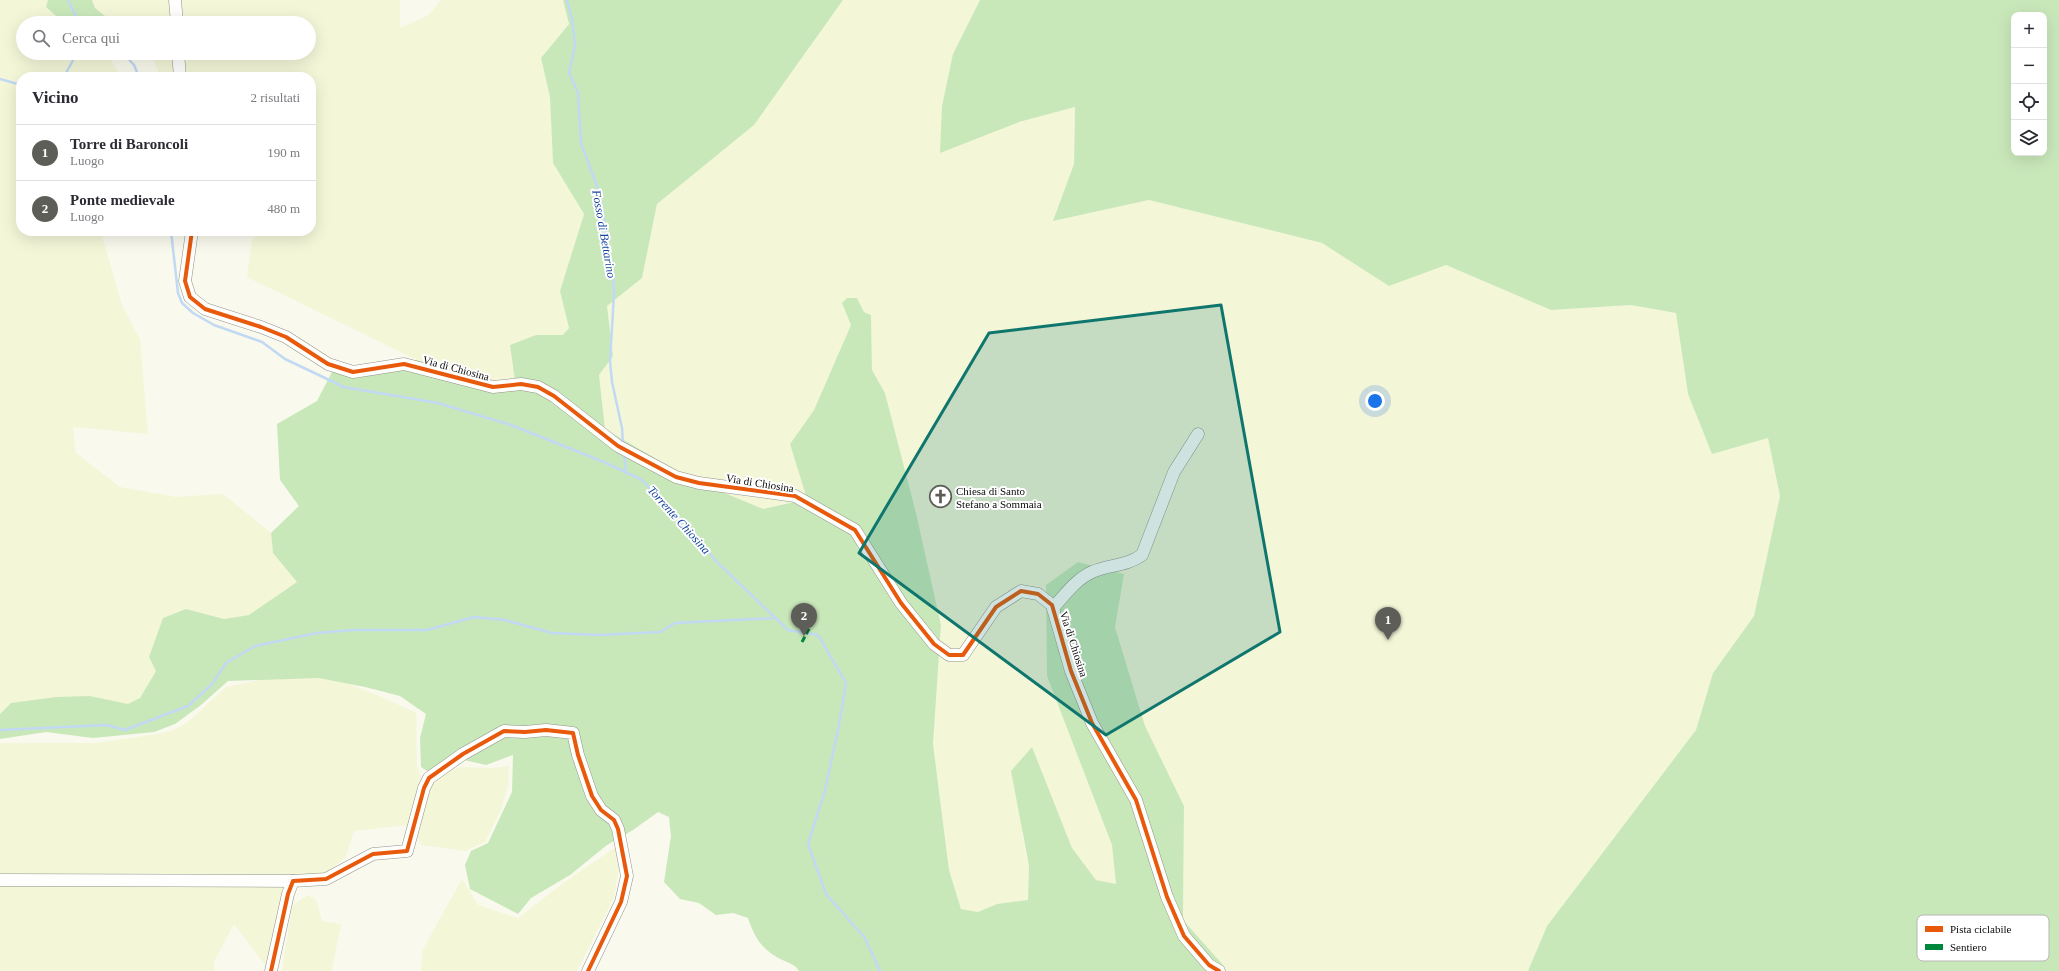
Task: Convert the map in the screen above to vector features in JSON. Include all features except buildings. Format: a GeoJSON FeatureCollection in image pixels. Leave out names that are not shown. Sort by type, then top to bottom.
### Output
{"type":"FeatureCollection","features":[{"type":"Feature","properties":{"kind":"street"},"geometry":{"type":"LineString","coordinates":[[175,0],[176,16]]}},
{"type":"Feature","properties":{"kind":"street"},"geometry":{"type":"LineString","coordinates":[[179,60],[180,72]]}},
{"type":"Feature","properties":{"kind":"street","name":"Via di Chiosina"},"geometry":{"type":"LineString","coordinates":[[191,236],[185,281],[190,297],[205,309],[261,327],[286,337],[304,350],[328,364],[354,372],[404,364],[493,387],[521,384],[538,387],[554,396],[618,446],[676,477],[699,483],[795,496],[855,530],[900,603],[934,644],[949,655],[963,655],[996,607],[1021,591],[1038,594],[1052,605],[1071,671],[1092,723],[1136,800],[1167,897],[1184,936],[1210,965],[1219,971]]}},
{"type":"Feature","properties":{"kind":"street"},"geometry":{"type":"LineString","coordinates":[[1053,608],[1083,576],[1105,567],[1132,562],[1142,555],[1174,472],[1198,434]]}},
{"type":"Feature","properties":{"kind":"street"},"geometry":{"type":"LineString","coordinates":[[0,880],[293,881],[326,879],[373,854],[407,851],[424,788],[429,778],[463,754],[504,732],[546,730],[573,732],[578,755],[592,796],[601,810],[614,820],[618,829],[627,876],[621,902],[588,971]]}},
{"type":"Feature","properties":{"kind":"street"},"geometry":{"type":"LineString","coordinates":[[271,971],[288,894],[293,881]]}},
{"type":"Feature","properties":{"kind":"highlighted area"},"geometry":{"type":"Polygon","coordinates":[[[1221,305],[1280,632],[1106,735],[859,553],[989,333],[1221,305]]]}},
{"type":"Feature","properties":{"kind":"green space"},"geometry":{"type":"Polygon","coordinates":[[[0,0],[48,0],[47,7],[57,16],[16,16],[16,60],[111,60],[118,72],[16,72],[16,236],[103,236],[122,305],[140,339],[148,434],[73,427],[76,453],[120,487],[176,497],[223,494],[271,533],[273,553],[298,582],[249,615],[224,619],[186,609],[156,671],[140,698],[128,704],[90,696],[11,703],[0,714],[0,0]]]}},
{"type":"Feature","properties":{"kind":"green space"},"geometry":{"type":"Polygon","coordinates":[[[48,0],[92,0],[95,8],[105,16],[56,16],[46,7],[48,0]]]}},
{"type":"Feature","properties":{"kind":"green space"},"geometry":{"type":"Polygon","coordinates":[[[92,0],[400,0],[400,28],[429,15],[441,0],[563,0],[569,24],[541,58],[550,97],[553,163],[584,214],[560,291],[569,327],[563,335],[536,335],[511,345],[515,382],[481,383],[417,360],[247,277],[252,240],[256,236],[316,236],[316,72],[158,72],[153,60],[316,60],[316,16],[105,16],[95,8],[92,0]]]}},
{"type":"Feature","properties":{"kind":"green space"},"geometry":{"type":"Polygon","coordinates":[[[563,0],[843,0],[754,125],[657,204],[642,278],[607,306],[613,356],[599,375],[605,429],[691,479],[763,509],[807,499],[790,444],[814,410],[851,325],[842,303],[847,298],[857,298],[864,312],[871,315],[872,370],[885,393],[916,513],[941,625],[933,744],[949,870],[961,909],[978,912],[997,904],[1028,900],[1029,866],[1011,771],[1032,747],[1072,848],[1096,880],[1116,884],[1112,845],[1047,676],[1046,585],[1078,562],[1124,574],[1115,627],[1145,726],[1184,806],[1183,920],[1224,966],[1226,971],[799,971],[791,964],[769,952],[761,944],[752,930],[748,918],[733,913],[716,915],[699,903],[680,899],[664,882],[671,836],[669,817],[658,812],[633,830],[607,845],[570,875],[531,898],[518,914],[470,889],[465,865],[471,851],[488,843],[512,792],[513,755],[486,765],[464,760],[433,775],[421,767],[420,738],[426,714],[400,696],[319,678],[228,681],[201,705],[175,724],[154,732],[93,738],[46,732],[0,739],[0,714],[11,703],[56,697],[90,696],[128,704],[140,698],[156,671],[149,657],[163,618],[186,609],[224,619],[249,615],[297,582],[273,553],[271,533],[299,506],[280,480],[277,424],[317,401],[334,368],[417,360],[481,383],[515,381],[510,345],[536,335],[563,335],[569,328],[560,291],[584,214],[553,163],[550,97],[541,58],[569,24],[563,0]]]}},
{"type":"Feature","properties":{"kind":"green space"},"geometry":{"type":"Polygon","coordinates":[[[843,0],[980,0],[953,54],[1019,122],[1075,107],[1074,164],[1054,221],[1149,200],[1322,243],[1389,285],[1446,265],[1551,310],[1632,305],[1676,313],[1688,394],[1712,453],[1768,438],[1780,496],[1754,616],[1713,673],[1696,730],[1547,926],[1528,971],[1226,971],[1224,966],[1183,920],[1184,806],[1145,726],[1115,627],[1123,575],[1078,562],[1046,586],[1112,845],[1116,884],[1096,880],[1072,848],[1032,748],[1022,835],[1029,866],[1028,900],[997,904],[978,912],[961,909],[949,870],[933,744],[941,625],[916,513],[885,393],[872,370],[871,315],[864,312],[857,298],[842,303],[851,325],[814,410],[790,444],[807,498],[763,509],[691,479],[605,429],[599,375],[613,356],[607,306],[642,278],[657,204],[754,125],[843,0]]]}},
{"type":"Feature","properties":{"kind":"green space"},"geometry":{"type":"Polygon","coordinates":[[[980,0],[2059,0],[2059,971],[1528,971],[1547,926],[1696,730],[1713,673],[1754,616],[1780,496],[1768,438],[1712,454],[1688,394],[1676,313],[1631,305],[1551,310],[1446,265],[1389,286],[1322,243],[1149,200],[1053,221],[1074,164],[1075,107],[1019,122],[940,153],[942,106],[953,54],[980,0]]]}},
{"type":"Feature","properties":{"kind":"green space"},"geometry":{"type":"Polygon","coordinates":[[[280,676],[334,678],[384,698],[416,713],[417,765],[421,778],[407,825],[354,831],[345,858],[318,878],[0,876],[0,743],[95,743],[174,730],[189,721],[226,687],[280,676]]]}},
{"type":"Feature","properties":{"kind":"green space"},"geometry":{"type":"Polygon","coordinates":[[[509,766],[508,785],[501,810],[485,842],[466,851],[421,845],[416,834],[430,786],[445,773],[460,767],[492,768],[509,766]]]}},
{"type":"Feature","properties":{"kind":"green space"},"geometry":{"type":"Polygon","coordinates":[[[616,847],[620,860],[614,897],[577,971],[421,971],[423,949],[462,879],[478,905],[518,918],[566,881],[616,847]]]}},
{"type":"Feature","properties":{"kind":"green space"},"geometry":{"type":"Polygon","coordinates":[[[287,884],[265,965],[234,924],[214,962],[214,971],[0,971],[0,885],[287,884]]]}},
{"type":"Feature","properties":{"kind":"green space"},"geometry":{"type":"Polygon","coordinates":[[[308,895],[316,900],[322,921],[341,924],[332,971],[282,971],[292,906],[308,895]]]}},
{"type":"Feature","properties":{"kind":"waterway","name":"Torrente Chiosina"},"geometry":{"type":"LineString","coordinates":[[68,0],[76,16]]}},
{"type":"Feature","properties":{"kind":"waterway","name":"Fosso di Bettarino"},"geometry":{"type":"LineString","coordinates":[[567,0],[572,19],[575,45],[569,73],[578,93],[581,143],[600,194],[613,275],[614,294],[610,361],[612,382],[622,428],[623,444]]}},
{"type":"Feature","properties":{"kind":"waterway"},"geometry":{"type":"LineString","coordinates":[[67,72],[73,60]]}},
{"type":"Feature","properties":{"kind":"waterway","name":"Torrente Chiosina"},"geometry":{"type":"LineString","coordinates":[[129,60],[134,65],[137,72]]}},
{"type":"Feature","properties":{"kind":"waterway"},"geometry":{"type":"LineString","coordinates":[[0,79],[16,84]]}},
{"type":"Feature","properties":{"kind":"waterway","name":"Torrente Chiosina"},"geometry":{"type":"LineString","coordinates":[[172,236],[178,293],[182,303],[193,313],[214,325],[262,342],[285,359],[344,387],[438,403],[511,425],[604,462],[642,480],[719,564],[788,630],[818,635],[846,683],[839,725],[825,790],[808,844],[826,894],[865,938],[880,971]]}},
{"type":"Feature","properties":{"kind":"waterway","name":"Fosso di Bettarino"},"geometry":{"type":"LineString","coordinates":[[624,453],[626,472]]}},
{"type":"Feature","properties":{"kind":"waterway"},"geometry":{"type":"LineString","coordinates":[[0,730],[107,725],[125,730],[188,706],[212,684],[226,663],[255,646],[317,633],[353,630],[427,630],[474,617],[505,620],[552,633],[599,635],[660,632],[675,623],[776,618]]}},
{"type":"Feature","properties":{"kind":"marked path"},"geometry":{"type":"LineString","coordinates":[[802,642],[811,625]]}},
{"type":"Feature","properties":{"kind":"cycle path"},"geometry":{"type":"LineString","coordinates":[[191,236],[185,281],[190,297],[205,309],[261,327],[286,337],[328,364],[353,372],[404,364],[493,387],[521,384],[538,387],[554,396],[618,446],[676,477],[699,483],[795,496],[855,530],[901,603],[934,644],[949,655],[963,655],[996,607],[1021,591],[1038,594],[1052,605],[1071,671],[1092,723],[1136,800],[1167,897],[1184,936],[1209,965],[1219,971]]}},
{"type":"Feature","properties":{"kind":"cycle path"},"geometry":{"type":"LineString","coordinates":[[271,971],[288,894],[293,881],[326,879],[373,854],[407,851],[424,788],[429,778],[463,754],[504,731],[525,732],[546,730],[573,733],[578,755],[592,796],[601,810],[614,820],[618,829],[627,876],[621,902],[588,971]]}},
{"type":"Feature","properties":{"kind":"place","name":"Chiesa di Santo Stefano a Sommaia"},"geometry":{"type":"Point","coordinates":[941,497]}},
{"type":"Feature","properties":{"kind":"place","name":"Ponte medievale"},"geometry":{"type":"Point","coordinates":[804,636]}},
{"type":"Feature","properties":{"kind":"place","name":"Torre di Baroncoli"},"geometry":{"type":"Point","coordinates":[1388,640]}}]}
